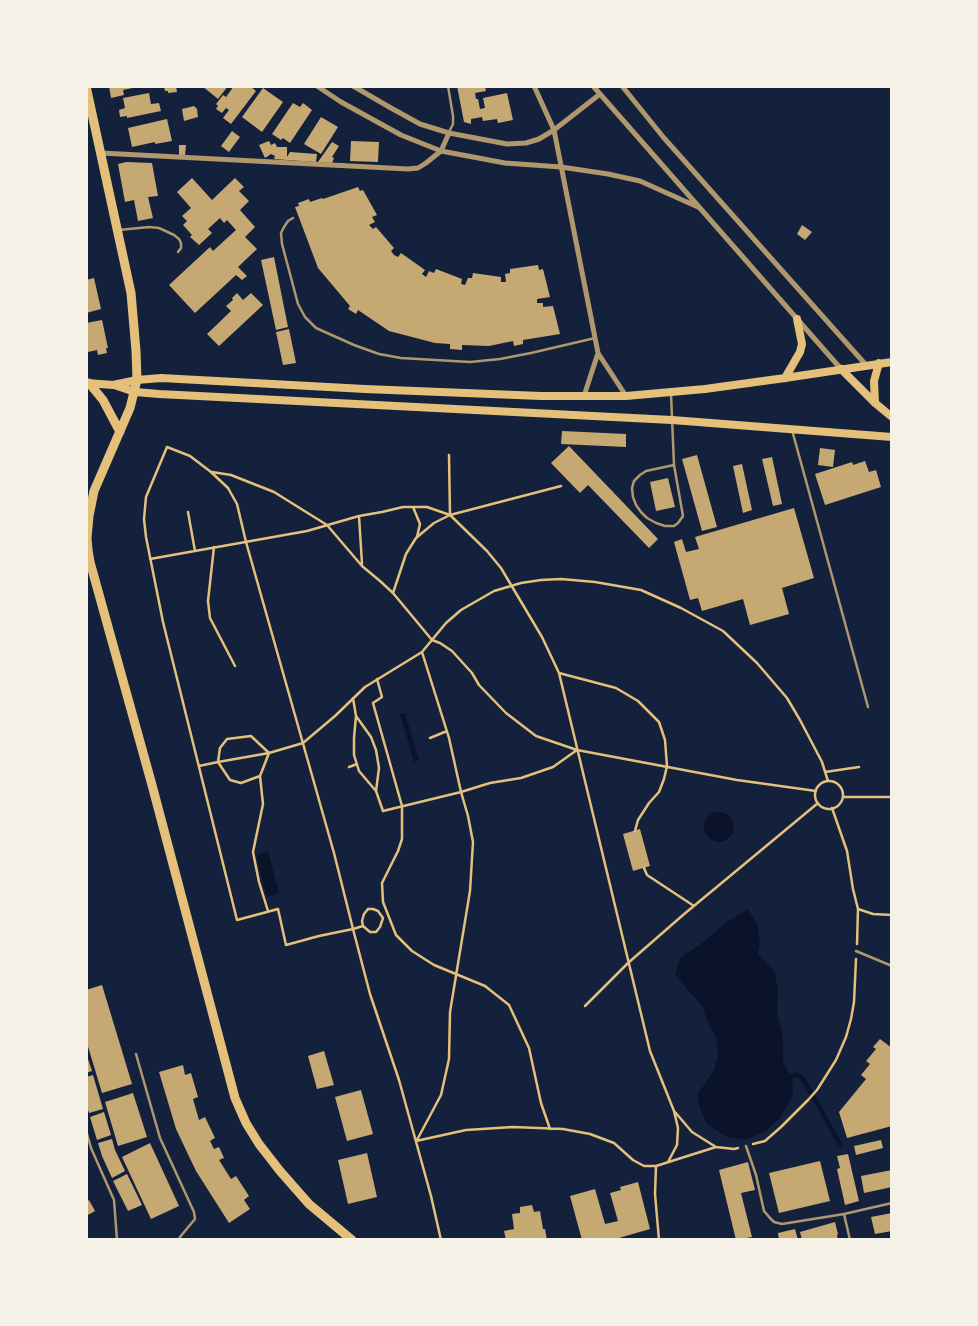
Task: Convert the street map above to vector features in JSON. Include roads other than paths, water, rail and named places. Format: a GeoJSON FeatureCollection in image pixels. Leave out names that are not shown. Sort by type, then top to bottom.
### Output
{"type":"FeatureCollection","features":[{"type":"Feature","properties":{"kind":"main road"},"geometry":{"type":"LineString","coordinates":[[86,86],[131,293],[137,380],[135,392],[120,432],[94,491],[89,516],[88,550],[235,1098],[259,1144],[280,1171],[309,1204],[352,1240]]}},
{"type":"Feature","properties":{"kind":"main road"},"geometry":{"type":"LineString","coordinates":[[785,378],[800,352],[802,344],[797,319]]}},
{"type":"Feature","properties":{"kind":"main road"},"geometry":{"type":"LineString","coordinates":[[113,385],[161,378],[365,389],[626,396],[671,393],[892,362]]}},
{"type":"Feature","properties":{"kind":"main road"},"geometry":{"type":"LineString","coordinates":[[875,403],[874,381],[879,363]]}},
{"type":"Feature","properties":{"kind":"main road"},"geometry":{"type":"LineString","coordinates":[[841,369],[875,403],[892,416]]}},
{"type":"Feature","properties":{"kind":"main road"},"geometry":{"type":"LineString","coordinates":[[88,383],[113,385],[135,392],[672,420],[892,436]]}},
{"type":"Feature","properties":{"kind":"main road"},"geometry":{"type":"LineString","coordinates":[[88,383],[103,400],[120,432]]}},
{"type":"Feature","properties":{"kind":"main road"},"geometry":{"type":"LineString","coordinates":[[337,1227],[357,1240]]}},
{"type":"Feature","properties":{"kind":"street"},"geometry":{"type":"LineString","coordinates":[[317,86],[341,102],[401,135],[441,151],[505,163],[561,167],[608,174],[640,182],[698,207]]}},
{"type":"Feature","properties":{"kind":"street"},"geometry":{"type":"LineString","coordinates":[[353,86],[420,124],[449,134],[507,144],[526,143],[539,139],[554,130],[600,94]]}},
{"type":"Feature","properties":{"kind":"street"},"geometry":{"type":"LineString","coordinates":[[534,86],[554,130],[598,353],[626,396]]}},
{"type":"Feature","properties":{"kind":"street"},"geometry":{"type":"LineString","coordinates":[[593,86],[841,369]]}},
{"type":"Feature","properties":{"kind":"street"},"geometry":{"type":"LineString","coordinates":[[622,86],[664,138],[866,365]]}},
{"type":"Feature","properties":{"kind":"street"},"geometry":{"type":"LineString","coordinates":[[100,153],[408,169],[418,168],[441,151],[449,134]]}},
{"type":"Feature","properties":{"kind":"street"},"geometry":{"type":"LineString","coordinates":[[584,396],[598,353]]}},
{"type":"Feature","properties":{"kind":"lane"},"geometry":{"type":"LineString","coordinates":[[448,86],[453,116],[453,124],[449,134]]}},
{"type":"Feature","properties":{"kind":"lane"},"geometry":{"type":"LineString","coordinates":[[293,218],[288,221],[281,233],[282,244],[298,304],[305,317],[316,328],[354,345],[379,354],[401,358],[470,362],[500,359],[595,338]]}},
{"type":"Feature","properties":{"kind":"lane"},"geometry":{"type":"LineString","coordinates":[[117,230],[159,228],[179,239],[181,248],[178,252]]}},
{"type":"Feature","properties":{"kind":"lane"},"geometry":{"type":"LineString","coordinates":[[671,393],[674,464],[683,516],[674,526],[665,526],[656,524],[641,512],[636,505],[632,488],[634,482],[646,470],[674,464]]}},
{"type":"Feature","properties":{"kind":"lane"},"geometry":{"type":"LineString","coordinates":[[791,429],[868,707]]}},
{"type":"Feature","properties":{"kind":"lane"},"geometry":{"type":"LineString","coordinates":[[856,950],[892,966]]}},
{"type":"Feature","properties":{"kind":"lane"},"geometry":{"type":"LineString","coordinates":[[136,1054],[160,1138],[194,1212],[195,1219],[179,1240]]}},
{"type":"Feature","properties":{"kind":"lane"},"geometry":{"type":"LineString","coordinates":[[86,1130],[114,1200],[117,1240]]}},
{"type":"Feature","properties":{"kind":"lane"},"geometry":{"type":"LineString","coordinates":[[746,1146],[756,1175],[764,1211],[774,1222],[782,1224],[844,1214],[892,1203]]}},
{"type":"Feature","properties":{"kind":"lane"},"geometry":{"type":"LineString","coordinates":[[844,1214],[850,1240]]}},
{"type":"Feature","properties":{"kind":"water"},"geometry":{"type":"Polygon","coordinates":[[[405,713],[419,760],[414,762],[400,714],[405,713]]]}},
{"type":"Feature","properties":{"kind":"water"},"geometry":{"type":"Polygon","coordinates":[[[719,812],[730,816],[734,827],[730,838],[719,842],[708,838],[704,827],[708,816],[719,812]]]}},
{"type":"Feature","properties":{"kind":"water"},"geometry":{"type":"Polygon","coordinates":[[[268,851],[279,893],[267,897],[256,855],[268,851]]]}},
{"type":"Feature","properties":{"kind":"water"},"geometry":{"type":"Polygon","coordinates":[[[748,909],[758,926],[760,944],[758,954],[774,970],[778,989],[777,1014],[783,1036],[783,1060],[792,1076],[793,1094],[779,1119],[764,1132],[744,1140],[725,1136],[707,1124],[700,1108],[697,1095],[713,1072],[718,1056],[716,1037],[708,1023],[703,1007],[675,975],[680,958],[727,922],[748,909]]]}},
{"type":"Feature","properties":{"kind":"waterway"},"geometry":{"type":"LineString","coordinates":[[792,1076],[800,1076],[805,1082],[840,1144]]}}]}
